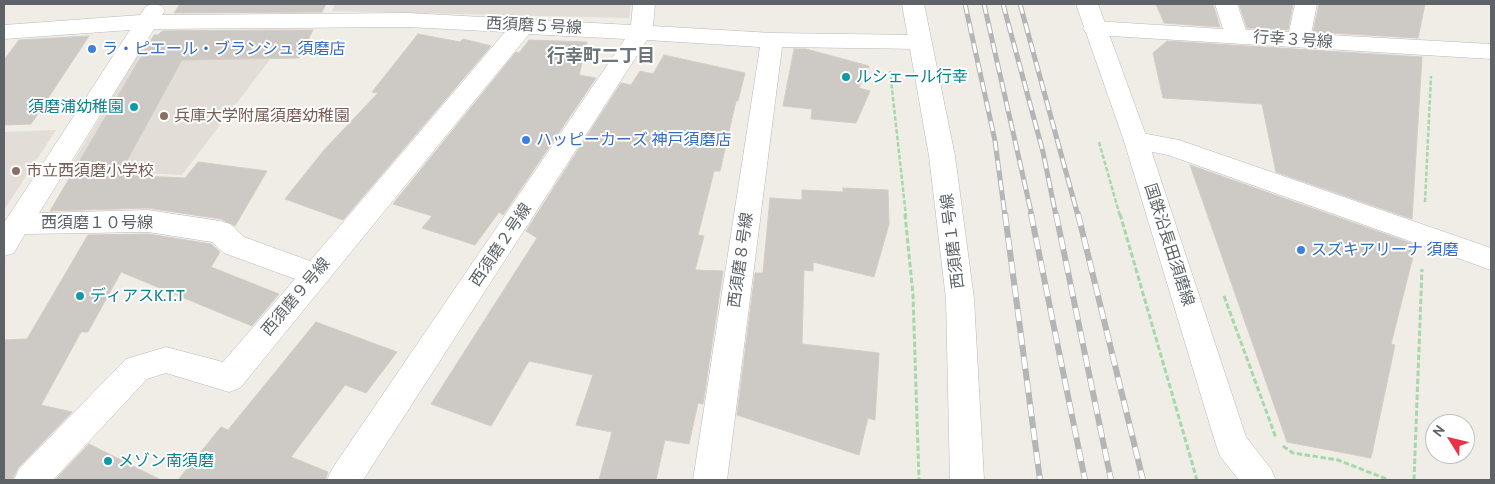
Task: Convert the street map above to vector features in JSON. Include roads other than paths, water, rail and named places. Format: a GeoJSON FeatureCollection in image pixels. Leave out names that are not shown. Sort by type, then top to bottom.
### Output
{"type":"FeatureCollection","features":[{"type":"Feature","properties":{"kind":"street","name":"西須磨２号線"},"geometry":{"type":"LineString","coordinates":[[344,480],[626,56],[640,31],[644,4]]}},
{"type":"Feature","properties":{"kind":"street","name":"西須磨１号線"},"geometry":{"type":"LineString","coordinates":[[913,4],[942,156],[960,299],[966,480]]}},
{"type":"Feature","properties":{"kind":"street"},"geometry":{"type":"LineString","coordinates":[[1226,4],[1237,36]]}},
{"type":"Feature","properties":{"kind":"street"},"geometry":{"type":"LineString","coordinates":[[1298,40],[1306,4]]}},
{"type":"Feature","properties":{"kind":"street","name":"西須磨５号線"},"geometry":{"type":"LineString","coordinates":[[4,32],[153,13],[408,20],[640,31],[772,40],[920,42]]}},
{"type":"Feature","properties":{"kind":"street"},"geometry":{"type":"LineString","coordinates":[[11,235],[153,13]]}},
{"type":"Feature","properties":{"kind":"street","name":"行幸３号線"},"geometry":{"type":"LineString","coordinates":[[1090,16],[1237,36],[1491,52]]}},
{"type":"Feature","properties":{"kind":"street","name":"国鉄沿長田須磨線"},"geometry":{"type":"LineString","coordinates":[[1090,16],[1136,141],[1232,445],[1259,480]]}},
{"type":"Feature","properties":{"kind":"street","name":"西須磨９号線"},"geometry":{"type":"LineString","coordinates":[[31,480],[138,369],[166,360],[229,378],[523,26]]}},
{"type":"Feature","properties":{"kind":"street","name":"西須磨８号線"},"geometry":{"type":"LineString","coordinates":[[710,480],[772,40]]}},
{"type":"Feature","properties":{"kind":"street"},"geometry":{"type":"LineString","coordinates":[[1136,141],[1170,146],[1491,259]]}},
{"type":"Feature","properties":{"kind":"street","name":"西須磨１０号線"},"geometry":{"type":"LineString","coordinates":[[11,235],[148,221],[220,232],[234,245],[315,274]]}},
{"type":"Feature","properties":{"kind":"railway"},"geometry":{"type":"LineString","coordinates":[[965,4],[995,141],[1005,216]]}},
{"type":"Feature","properties":{"kind":"railway"},"geometry":{"type":"LineString","coordinates":[[984,4],[1032,216]]}},
{"type":"Feature","properties":{"kind":"railway"},"geometry":{"type":"LineString","coordinates":[[1003,4],[1043,152],[1056,216]]}},
{"type":"Feature","properties":{"kind":"railway"},"geometry":{"type":"LineString","coordinates":[[1020,4],[1078,216]]}},
{"type":"Feature","properties":{"kind":"railway"},"geometry":{"type":"LineString","coordinates":[[1005,214],[1040,480]]}},
{"type":"Feature","properties":{"kind":"railway"},"geometry":{"type":"LineString","coordinates":[[1031,214],[1085,480]]}},
{"type":"Feature","properties":{"kind":"railway"},"geometry":{"type":"LineString","coordinates":[[1056,214],[1111,480]]}},
{"type":"Feature","properties":{"kind":"railway"},"geometry":{"type":"LineString","coordinates":[[1078,214],[1143,480]]}},
{"type":"Feature","properties":{"kind":"place","name":"ラ・ピエール・ブランシュ 須磨店"},"geometry":{"type":"Point","coordinates":[92,49]}},
{"type":"Feature","properties":{"kind":"place","name":"ルシェール行幸"},"geometry":{"type":"Point","coordinates":[846,77]}},
{"type":"Feature","properties":{"kind":"place","name":"須磨浦幼稚園"},"geometry":{"type":"Point","coordinates":[134,107]}},
{"type":"Feature","properties":{"kind":"place","name":"兵庫大学附属須磨幼稚園"},"geometry":{"type":"Point","coordinates":[164,116]}},
{"type":"Feature","properties":{"kind":"place","name":"ハッピーカーズ 神戸須磨店"},"geometry":{"type":"Point","coordinates":[526,140]}},
{"type":"Feature","properties":{"kind":"place","name":"市立西須磨小学校"},"geometry":{"type":"Point","coordinates":[16,171]}},
{"type":"Feature","properties":{"kind":"place","name":"スズキアリーナ 須磨"},"geometry":{"type":"Point","coordinates":[1301,250]}},
{"type":"Feature","properties":{"kind":"place","name":"ディアスK.T.T"},"geometry":{"type":"Point","coordinates":[80,296]}},
{"type":"Feature","properties":{"kind":"place","name":"メゾン南須磨"},"geometry":{"type":"Point","coordinates":[108,461]}},
{"type":"Feature","properties":{"kind":"district","name":"行幸町二丁目"},"geometry":{"type":"Point","coordinates":[601,57]}}]}
